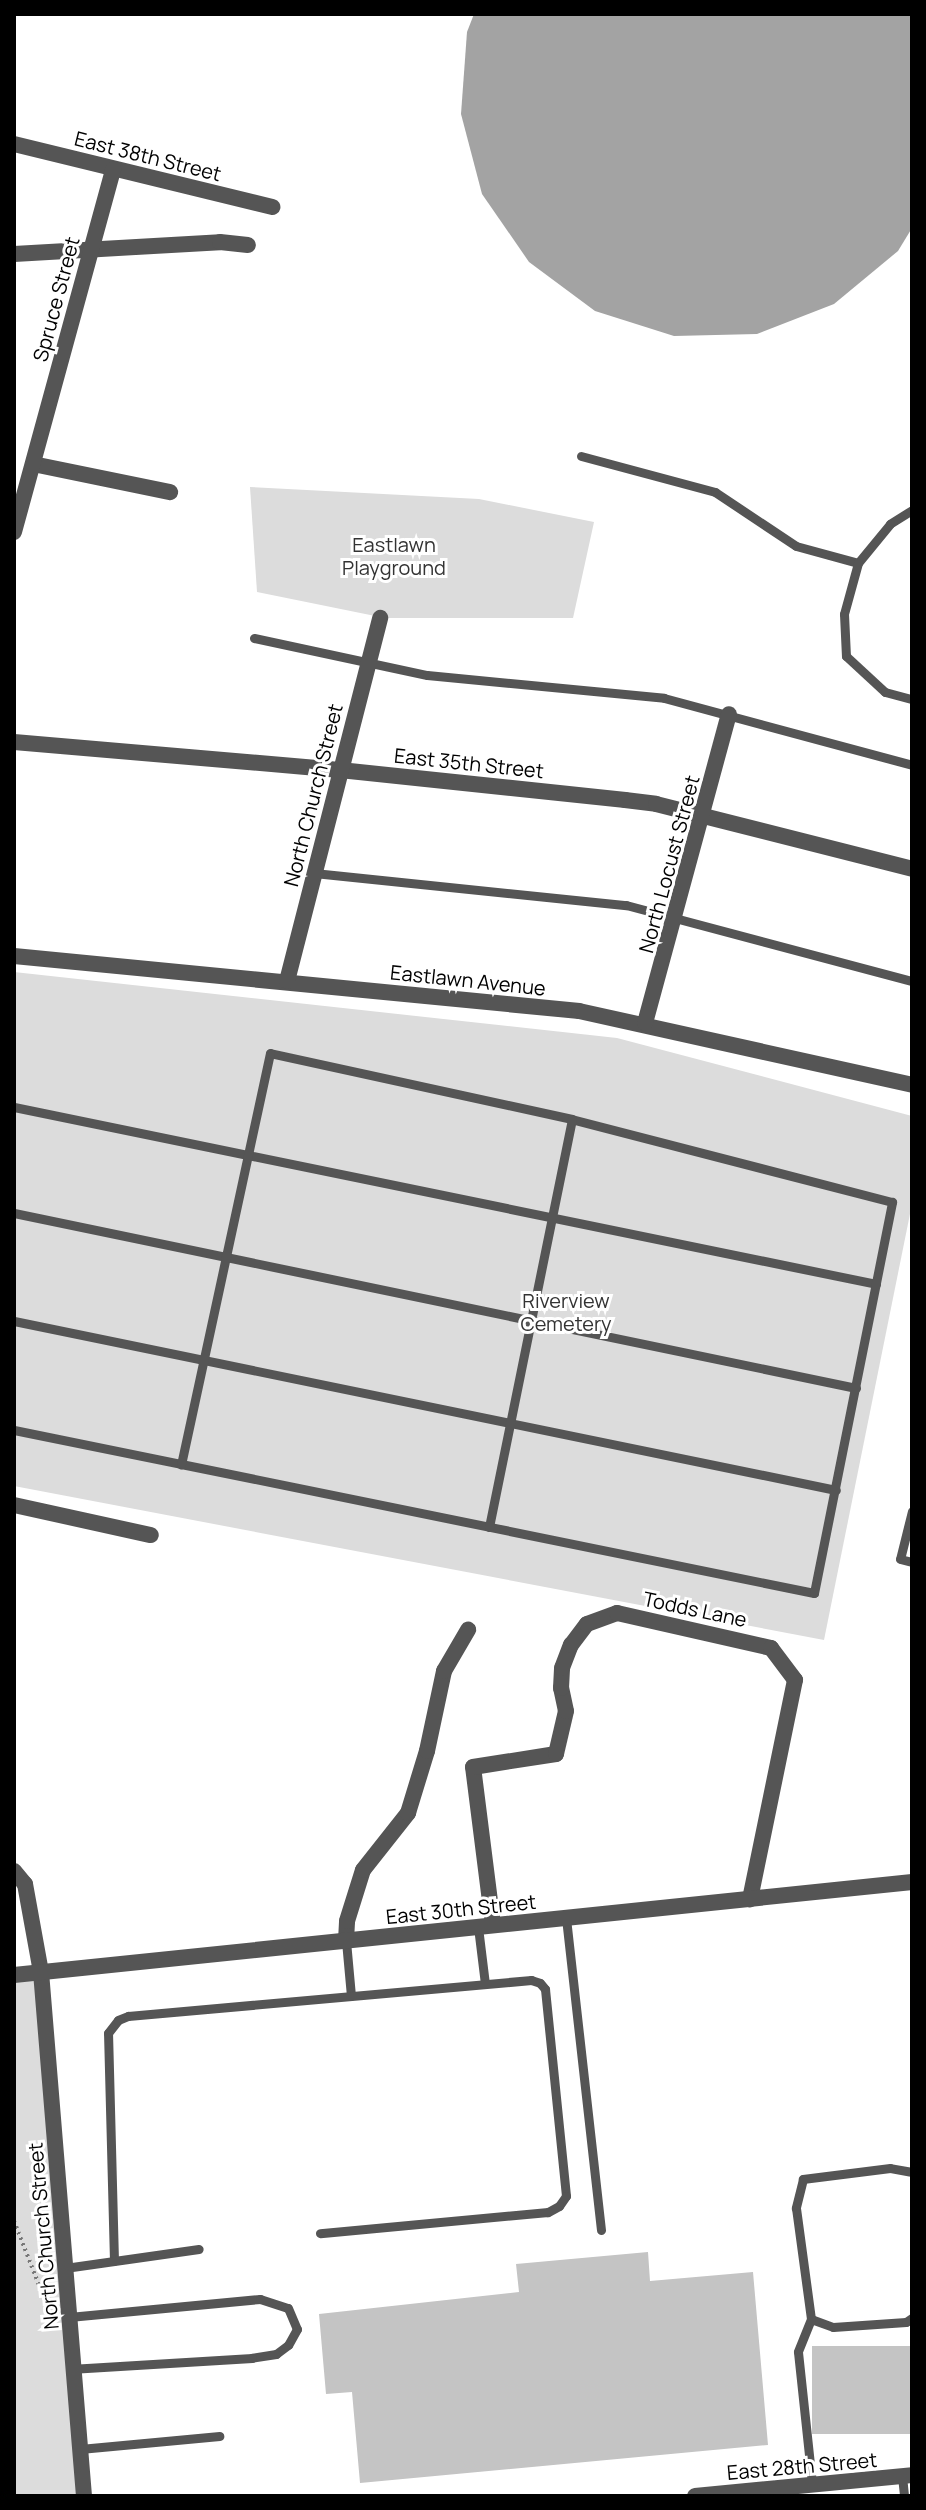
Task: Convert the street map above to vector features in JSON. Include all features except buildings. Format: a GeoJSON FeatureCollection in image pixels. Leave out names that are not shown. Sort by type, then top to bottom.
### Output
{"type":"FeatureCollection","features":[{"type":"Feature","properties":{"kind":"street","name":"East 38th Street"},"geometry":{"type":"LineString","coordinates":[[14,144],[272,207]]}},
{"type":"Feature","properties":{"kind":"street","name":"Spruce Street"},"geometry":{"type":"LineString","coordinates":[[14,532],[88,251],[113,169]]}},
{"type":"Feature","properties":{"kind":"street"},"geometry":{"type":"LineString","coordinates":[[14,254],[220,242],[248,245]]}},
{"type":"Feature","properties":{"kind":"street"},"geometry":{"type":"LineString","coordinates":[[33,464],[170,492]]}},
{"type":"Feature","properties":{"kind":"street","name":"North Church Street"},"geometry":{"type":"LineString","coordinates":[[287,981],[380,618]]}},
{"type":"Feature","properties":{"kind":"street","name":"North Locust Street"},"geometry":{"type":"LineString","coordinates":[[645,1023],[729,714]]}},
{"type":"Feature","properties":{"kind":"street","name":"East 35th Street"},"geometry":{"type":"LineString","coordinates":[[14,742],[340,770],[625,800],[702,816],[912,869]]}},
{"type":"Feature","properties":{"kind":"street","name":"Eastlawn Avenue"},"geometry":{"type":"LineString","coordinates":[[14,956],[579,1011],[645,1023],[912,1085]]}},
{"type":"Feature","properties":{"kind":"street"},"geometry":{"type":"LineString","coordinates":[[14,1505],[151,1535]]}},
{"type":"Feature","properties":{"kind":"street","name":"Todds Lane"},"geometry":{"type":"LineString","coordinates":[[485,1926],[473,1767],[556,1754],[566,1711],[561,1688],[562,1668],[571,1645],[587,1624],[617,1613],[771,1648],[795,1680],[750,1899]]}},
{"type":"Feature","properties":{"kind":"street"},"geometry":{"type":"LineString","coordinates":[[346,1941],[347,1921],[363,1870],[408,1813],[427,1751],[444,1671],[468,1630]]}},
{"type":"Feature","properties":{"kind":"street","name":"North Church Street"},"geometry":{"type":"LineString","coordinates":[[14,1871],[25,1884],[41,1972],[84,2496]]}},
{"type":"Feature","properties":{"kind":"street","name":"East 30th Street"},"geometry":{"type":"LineString","coordinates":[[14,1975],[912,1882]]}},
{"type":"Feature","properties":{"kind":"street","name":"East 28th Street"},"geometry":{"type":"LineString","coordinates":[[695,2496],[812,2490],[907,2476]]}},
{"type":"Feature","properties":{"kind":"lane"},"geometry":{"type":"LineString","coordinates":[[581,456],[715,492],[796,546],[858,563]]}},
{"type":"Feature","properties":{"kind":"lane"},"geometry":{"type":"LineString","coordinates":[[912,510],[890,524],[858,563],[844,614],[846,656],[885,692],[912,699]]}},
{"type":"Feature","properties":{"kind":"lane"},"geometry":{"type":"LineString","coordinates":[[254,638],[427,675],[642,694],[729,714],[912,765]]}},
{"type":"Feature","properties":{"kind":"lane"},"geometry":{"type":"LineString","coordinates":[[314,873],[610,903],[912,981]]}},
{"type":"Feature","properties":{"kind":"lane"},"geometry":{"type":"LineString","coordinates":[[14,1430],[814,1593],[892,1202],[572,1119],[270,1053],[181,1464]]}},
{"type":"Feature","properties":{"kind":"lane"},"geometry":{"type":"LineString","coordinates":[[14,1107],[876,1284]]}},
{"type":"Feature","properties":{"kind":"lane"},"geometry":{"type":"LineString","coordinates":[[489,1527],[572,1119]]}},
{"type":"Feature","properties":{"kind":"lane"},"geometry":{"type":"LineString","coordinates":[[14,1213],[856,1388]]}},
{"type":"Feature","properties":{"kind":"lane"},"geometry":{"type":"LineString","coordinates":[[14,1321],[836,1490]]}},
{"type":"Feature","properties":{"kind":"lane"},"geometry":{"type":"LineString","coordinates":[[912,1511],[900,1559],[912,1562]]}},
{"type":"Feature","properties":{"kind":"lane"},"geometry":{"type":"LineString","coordinates":[[566,1918],[601,2230]]}},
{"type":"Feature","properties":{"kind":"lane"},"geometry":{"type":"LineString","coordinates":[[485,1926],[485,1984]]}},
{"type":"Feature","properties":{"kind":"lane"},"geometry":{"type":"LineString","coordinates":[[346,1941],[351,1996]]}},
{"type":"Feature","properties":{"kind":"lane"},"geometry":{"type":"LineString","coordinates":[[114,2261],[108,2033],[112,2025],[128,2016],[531,1980],[540,1983],[545,1989],[566,2196],[548,2212],[320,2233]]}},
{"type":"Feature","properties":{"kind":"lane"},"geometry":{"type":"LineString","coordinates":[[812,2490],[798,2352],[811,2319],[796,2208],[803,2179],[890,2168],[912,2172]]}},
{"type":"Feature","properties":{"kind":"lane"},"geometry":{"type":"LineString","coordinates":[[65,2268],[199,2249]]}},
{"type":"Feature","properties":{"kind":"lane"},"geometry":{"type":"LineString","coordinates":[[69,2317],[260,2299],[288,2308],[297,2329],[288,2345],[276,2354],[74,2369]]}},
{"type":"Feature","properties":{"kind":"lane"},"geometry":{"type":"LineString","coordinates":[[811,2319],[833,2327],[906,2322],[912,2318]]}},
{"type":"Feature","properties":{"kind":"lane"},"geometry":{"type":"LineString","coordinates":[[80,2449],[219,2436]]}},
{"type":"Feature","properties":{"kind":"lane"},"geometry":{"type":"LineString","coordinates":[[904,2496],[907,2476]]}},
{"type":"Feature","properties":{"kind":"path"},"geometry":{"type":"LineString","coordinates":[[14,2221],[44,2298]]}},
{"type":"Feature","properties":{"kind":"green space","name":"Eastlawn Playground"},"geometry":{"type":"Polygon","coordinates":[[[250,487],[479,499],[594,522],[573,618],[385,618],[257,592],[250,487]]]}},
{"type":"Feature","properties":{"kind":"green space","name":"Riverview Cemetery"},"geometry":{"type":"Polygon","coordinates":[[[14,972],[617,1038],[912,1116],[912,1204],[824,1640],[14,1486],[14,972]]]}},
{"type":"Feature","properties":{"kind":"green space"},"geometry":{"type":"Polygon","coordinates":[[[41,1972],[84,2496],[14,2496],[14,1975],[41,1972]]]}},
{"type":"Feature","properties":{"kind":"shaded area"},"geometry":{"type":"Polygon","coordinates":[[[474,14],[912,14],[912,228],[898,251],[834,304],[757,334],[674,336],[595,311],[529,262],[482,194],[461,114],[467,32],[474,14]]]}}]}
